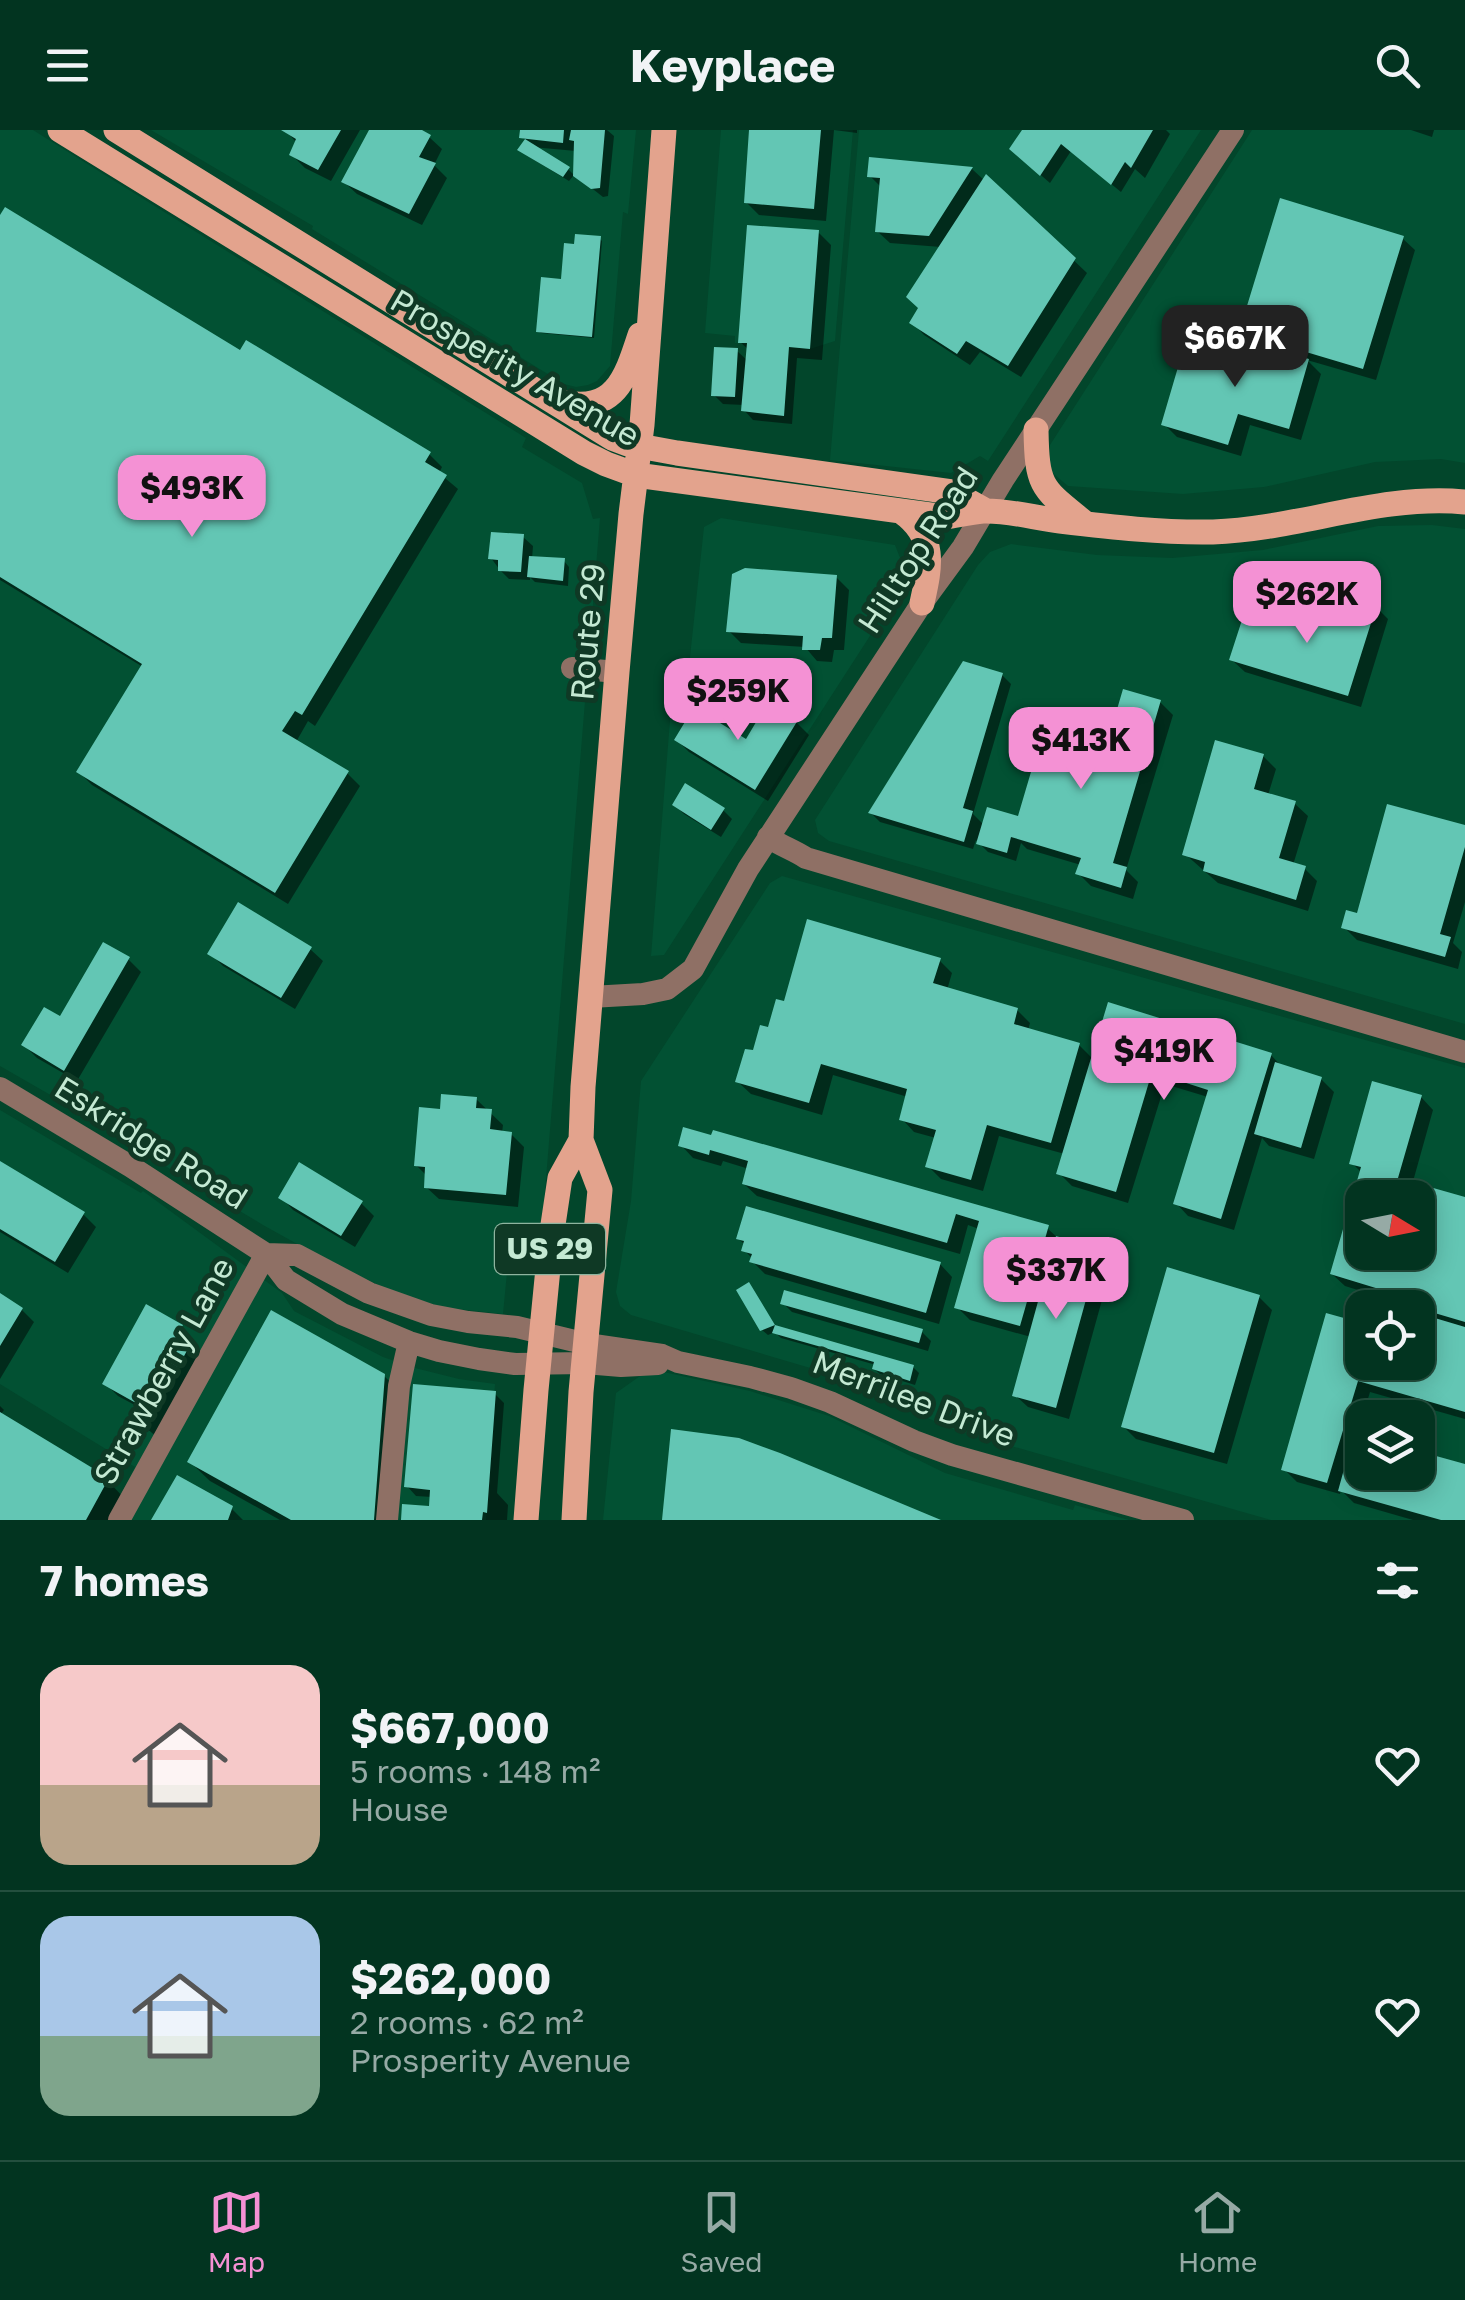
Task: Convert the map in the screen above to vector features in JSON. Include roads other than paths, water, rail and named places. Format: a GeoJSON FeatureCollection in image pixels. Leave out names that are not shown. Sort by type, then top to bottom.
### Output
{"type":"FeatureCollection","features":[{"type":"Feature","properties":{"kind":"main road","name":"Prosperity Avenue"},"geometry":{"type":"LineString","coordinates":[[60,130],[584,452],[636,475],[945,518],[986,511],[1161,531],[1216,532],[1416,500],[1465,502]]}},
{"type":"Feature","properties":{"kind":"main road","name":"Prosperity Avenue"},"geometry":{"type":"LineString","coordinates":[[116,130],[612,438],[639,447],[952,492],[986,511]]}},
{"type":"Feature","properties":{"kind":"main road","name":"Route 29"},"geometry":{"type":"LineString","coordinates":[[574,1520],[600,1190],[581,1140],[664,130]]}},
{"type":"Feature","properties":{"kind":"main road"},"geometry":{"type":"LineString","coordinates":[[540,393],[571,404],[588,405],[608,398],[627,371],[650,307]]}},
{"type":"Feature","properties":{"kind":"main road"},"geometry":{"type":"LineString","coordinates":[[1036,430],[1041,483],[1086,524]]}},
{"type":"Feature","properties":{"kind":"main road"},"geometry":{"type":"LineString","coordinates":[[902,512],[919,526],[927,546],[928,574],[922,603]]}},
{"type":"Feature","properties":{"kind":"main road","name":"Route 29"},"geometry":{"type":"LineString","coordinates":[[526,1520],[551,1238],[560,1178],[581,1140]]}},
{"type":"Feature","properties":{"kind":"street","name":"Hilltop Road"},"geometry":{"type":"LineString","coordinates":[[591,998],[667,989],[693,969],[748,869],[1232,130]]}},
{"type":"Feature","properties":{"kind":"street"},"geometry":{"type":"LineString","coordinates":[[572,668],[617,672]]}},
{"type":"Feature","properties":{"kind":"street"},"geometry":{"type":"LineString","coordinates":[[768,838],[806,858],[1465,1052]]}},
{"type":"Feature","properties":{"kind":"street","name":"Eskridge Road"},"geometry":{"type":"LineString","coordinates":[[0,1088],[266,1254],[286,1280],[342,1314],[439,1351],[539,1364]]}},
{"type":"Feature","properties":{"kind":"street","name":"Eskridge Road"},"geometry":{"type":"LineString","coordinates":[[266,1254],[297,1255],[370,1293],[431,1315],[517,1327],[586,1354],[620,1348]]}},
{"type":"Feature","properties":{"kind":"street","name":"Strawberry Lane"},"geometry":{"type":"LineString","coordinates":[[119,1520],[266,1254]]}},
{"type":"Feature","properties":{"kind":"street"},"geometry":{"type":"LineString","coordinates":[[387,1520],[400,1386],[409,1342]]}},
{"type":"Feature","properties":{"kind":"street","name":"Merrilee Drive"},"geometry":{"type":"LineString","coordinates":[[620,1348],[791,1388],[952,1455],[1183,1520]]}},
{"type":"Feature","properties":{"kind":"street","name":"Merrilee Drive"},"geometry":{"type":"LineString","coordinates":[[539,1364],[586,1354],[621,1366],[678,1362]]}}]}
